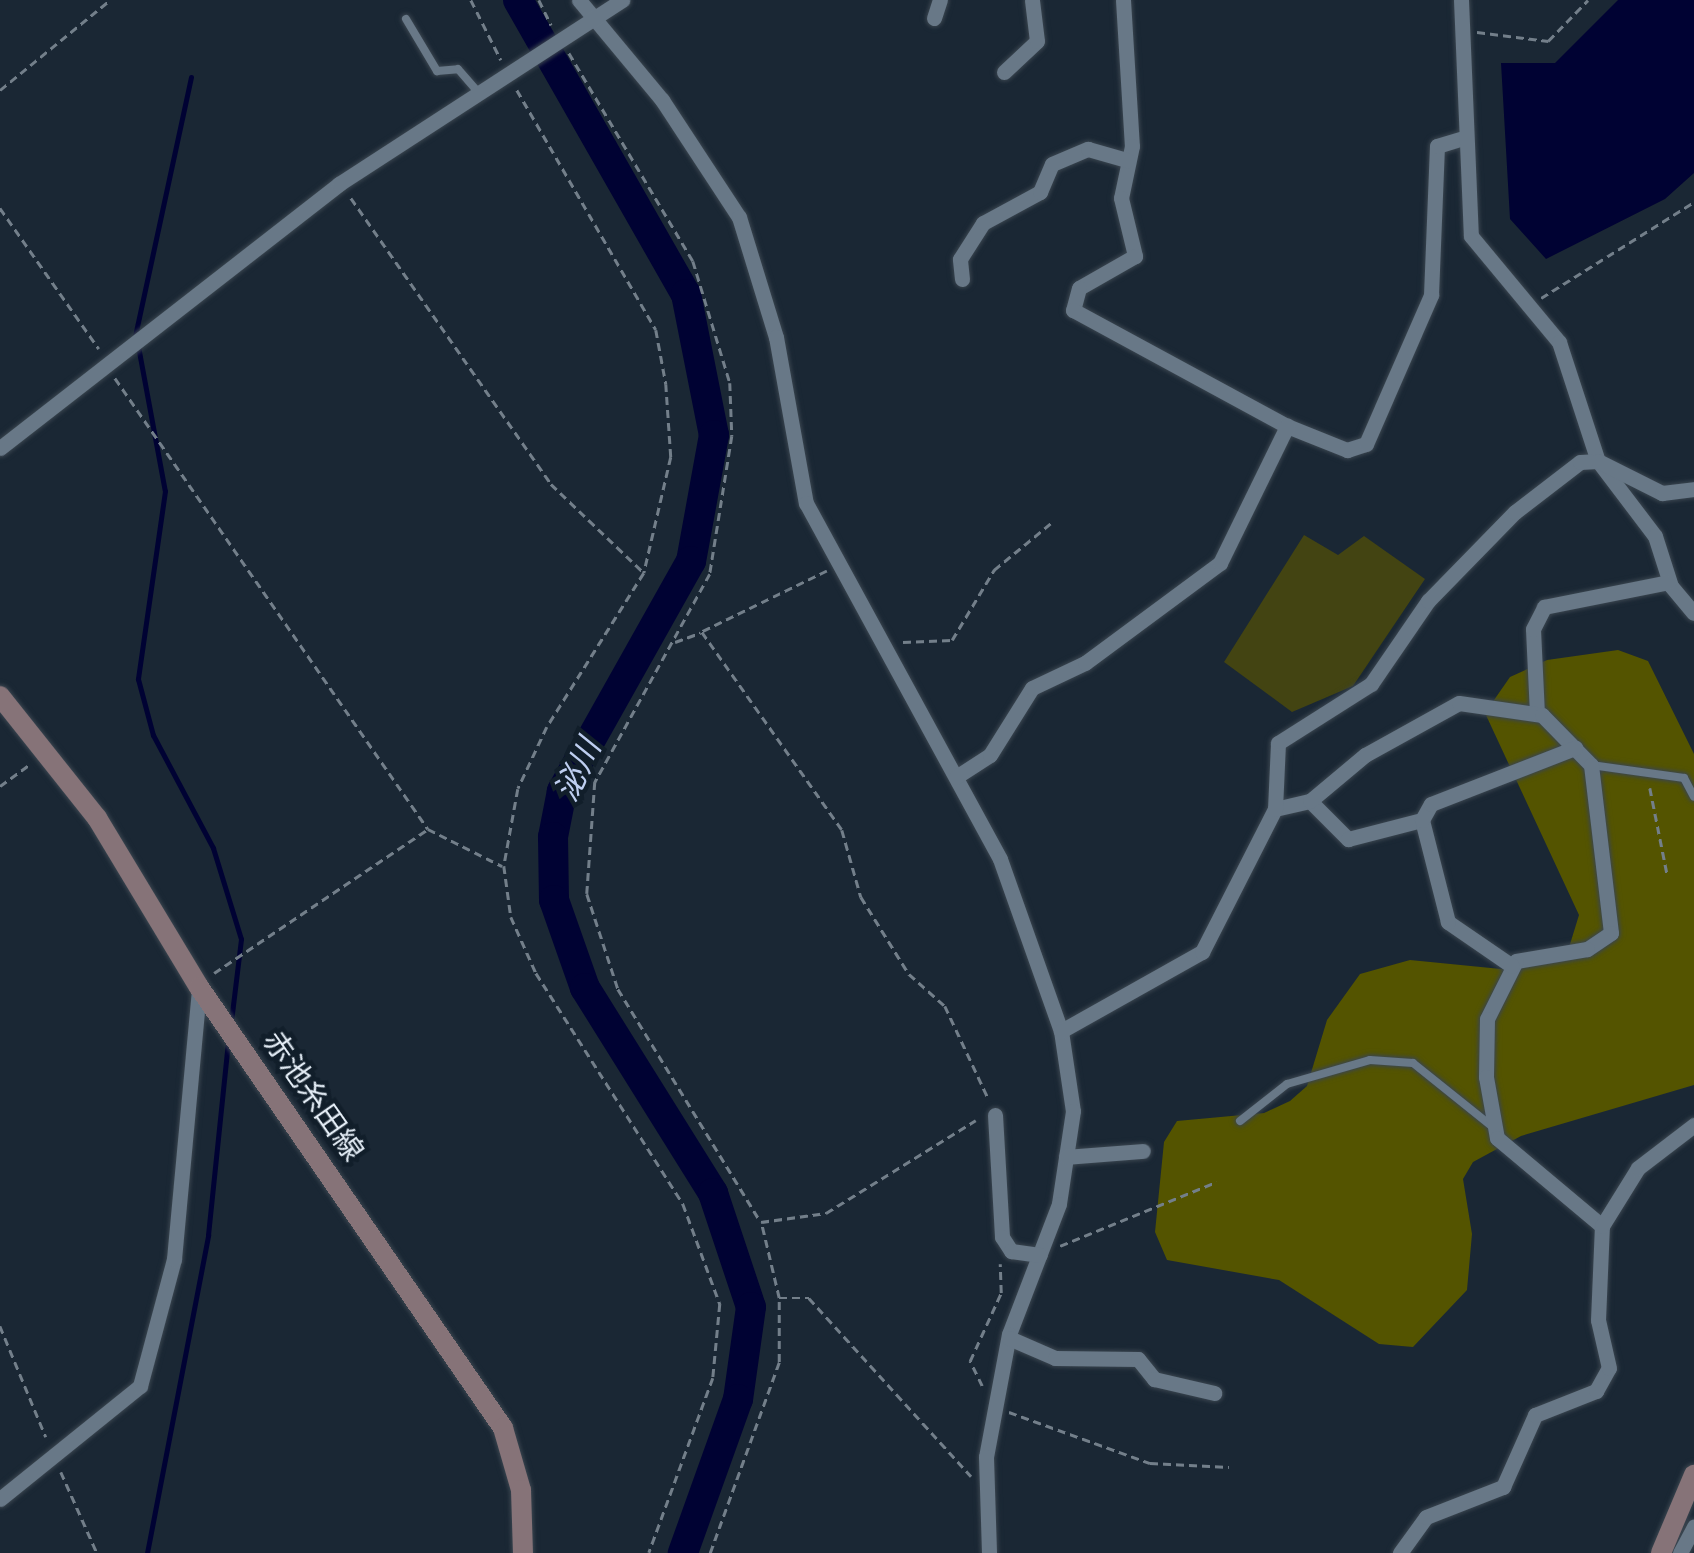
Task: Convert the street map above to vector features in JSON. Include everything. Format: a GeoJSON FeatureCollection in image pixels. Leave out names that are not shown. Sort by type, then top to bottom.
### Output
{"type":"FeatureCollection","features":[{"type":"Feature","properties":{"kind":"main road","name":"赤池糸田線"},"geometry":{"type":"LineString","coordinates":[[0,696],[46,753],[199,987],[504,1428],[521,1490],[523,1553]]}},
{"type":"Feature","properties":{"kind":"main road"},"geometry":{"type":"LineString","coordinates":[[1661,1553],[1694,1475]]}},
{"type":"Feature","properties":{"kind":"street"},"geometry":{"type":"LineString","coordinates":[[579,0],[592,26],[662,100],[739,217],[776,337],[806,503],[1007,874],[1061,1032],[1072,1092],[1066,1157],[1040,1255],[1008,1338],[982,1479],[989,1553]]}},
{"type":"Feature","properties":{"kind":"street"},"geometry":{"type":"LineString","coordinates":[[0,448],[108,368],[338,184],[479,92],[562,46],[622,0]]}},
{"type":"Feature","properties":{"kind":"street"},"geometry":{"type":"LineString","coordinates":[[934,18],[940,0]]}},
{"type":"Feature","properties":{"kind":"street"},"geometry":{"type":"LineString","coordinates":[[1004,72],[1036,41],[1032,0]]}},
{"type":"Feature","properties":{"kind":"street"},"geometry":{"type":"LineString","coordinates":[[1123,0],[1127,160],[1121,198],[1135,256],[1079,288],[1077,320],[1286,426],[1347,450],[1366,444],[1430,295],[1437,146],[1462,138]]}},
{"type":"Feature","properties":{"kind":"street"},"geometry":{"type":"LineString","coordinates":[[1461,0],[1462,138],[1472,236],[1559,342],[1598,461],[1655,536],[1669,582],[1688,596],[1694,613]]}},
{"type":"Feature","properties":{"kind":"street"},"geometry":{"type":"LineString","coordinates":[[962,279],[960,259],[982,223],[1040,192],[1068,153],[1127,160]]}},
{"type":"Feature","properties":{"kind":"street"},"geometry":{"type":"LineString","coordinates":[[956,777],[990,755],[1032,688],[1117,642],[1220,563],[1286,426]]}},
{"type":"Feature","properties":{"kind":"street"},"geometry":{"type":"LineString","coordinates":[[1061,1032],[1202,952],[1275,809],[1278,744],[1371,684],[1486,537],[1580,462],[1598,461],[1662,492],[1694,489]]}},
{"type":"Feature","properties":{"kind":"street"},"geometry":{"type":"LineString","coordinates":[[1536,714],[1532,629],[1544,607],[1669,582]]}},
{"type":"Feature","properties":{"kind":"street"},"geometry":{"type":"LineString","coordinates":[[1275,809],[1310,801],[1365,755],[1460,703],[1536,714],[1575,748],[1591,764],[1611,933],[1587,949],[1512,966],[1448,922],[1422,820],[1431,804],[1575,748]]}},
{"type":"Feature","properties":{"kind":"street"},"geometry":{"type":"LineString","coordinates":[[1310,801],[1348,839],[1422,820]]}},
{"type":"Feature","properties":{"kind":"street"},"geometry":{"type":"LineString","coordinates":[[1512,966],[1487,1019],[1494,1128],[1602,1226]]}},
{"type":"Feature","properties":{"kind":"street"},"geometry":{"type":"LineString","coordinates":[[0,1499],[140,1386],[174,1259],[199,987]]}},
{"type":"Feature","properties":{"kind":"street"},"geometry":{"type":"LineString","coordinates":[[995,1115],[1002,1237],[1011,1251],[1040,1255]]}},
{"type":"Feature","properties":{"kind":"street"},"geometry":{"type":"LineString","coordinates":[[1400,1553],[1426,1516],[1503,1487],[1535,1415],[1596,1391],[1609,1368],[1598,1320],[1602,1226],[1651,1154],[1694,1126]]}},
{"type":"Feature","properties":{"kind":"street"},"geometry":{"type":"LineString","coordinates":[[1066,1157],[1143,1152]]}},
{"type":"Feature","properties":{"kind":"street"},"geometry":{"type":"LineString","coordinates":[[1008,1338],[1055,1358],[1138,1358],[1154,1379],[1214,1393]]}},
{"type":"Feature","properties":{"kind":"street"},"geometry":{"type":"LineString","coordinates":[[1680,1553],[1694,1527]]}},
{"type":"Feature","properties":{"kind":"lane"},"geometry":{"type":"LineString","coordinates":[[406,19],[437,72],[458,69],[479,92]]}},
{"type":"Feature","properties":{"kind":"lane"},"geometry":{"type":"LineString","coordinates":[[1591,764],[1684,778],[1694,797]]}},
{"type":"Feature","properties":{"kind":"lane"},"geometry":{"type":"LineString","coordinates":[[1240,1121],[1287,1084],[1370,1060],[1412,1063],[1494,1128]]}},
{"type":"Feature","properties":{"kind":"path"},"geometry":{"type":"LineString","coordinates":[[0,90],[110,0]]}},
{"type":"Feature","properties":{"kind":"path"},"geometry":{"type":"LineString","coordinates":[[472,0],[508,76],[656,330],[671,457],[644,573],[547,728],[518,789],[504,866],[511,918],[536,973],[682,1204],[720,1304],[712,1378],[648,1553]]}},
{"type":"Feature","properties":{"kind":"path"},"geometry":{"type":"LineString","coordinates":[[540,0],[562,46],[693,261],[730,383],[724,516],[710,574],[595,782],[588,894],[618,989],[761,1222],[780,1298],[769,1406],[710,1553]]}},
{"type":"Feature","properties":{"kind":"path"},"geometry":{"type":"LineString","coordinates":[[1462,28],[1548,41],[1588,0]]}},
{"type":"Feature","properties":{"kind":"path"},"geometry":{"type":"LineString","coordinates":[[338,184],[551,484],[644,573]]}},
{"type":"Feature","properties":{"kind":"path"},"geometry":{"type":"LineString","coordinates":[[1533,306],[1694,202]]}},
{"type":"Feature","properties":{"kind":"path"},"geometry":{"type":"LineString","coordinates":[[0,208],[428,829],[504,866]]}},
{"type":"Feature","properties":{"kind":"path"},"geometry":{"type":"LineString","coordinates":[[881,642],[952,640],[994,570],[1051,524]]}},
{"type":"Feature","properties":{"kind":"path"},"geometry":{"type":"LineString","coordinates":[[674,642],[837,565]]}},
{"type":"Feature","properties":{"kind":"path"},"geometry":{"type":"LineString","coordinates":[[702,632],[842,830],[861,896],[910,974],[944,1006],[995,1115],[966,1123],[826,1213],[761,1222]]}},
{"type":"Feature","properties":{"kind":"path"},"geometry":{"type":"LineString","coordinates":[[0,786],[46,753]]}},
{"type":"Feature","properties":{"kind":"path"},"geometry":{"type":"LineString","coordinates":[[1647,772],[1667,873]]}},
{"type":"Feature","properties":{"kind":"path"},"geometry":{"type":"LineString","coordinates":[[199,987],[428,829]]}},
{"type":"Feature","properties":{"kind":"path"},"geometry":{"type":"LineString","coordinates":[[1040,1255],[1216,1182]]}},
{"type":"Feature","properties":{"kind":"path"},"geometry":{"type":"LineString","coordinates":[[1002,1237],[1000,1293],[970,1361],[997,1400],[1106,1452],[1228,1467]]}},
{"type":"Feature","properties":{"kind":"path"},"geometry":{"type":"LineString","coordinates":[[780,1298],[808,1298],[942,1455],[982,1479]]}},
{"type":"Feature","properties":{"kind":"shaded area"},"geometry":{"type":"Polygon","coordinates":[[[1618,0],[1694,0],[1694,173],[1665,199],[1546,259],[1510,219],[1501,63],[1555,63],[1618,0]]]}},
{"type":"Feature","properties":{"kind":"shaded area"},"geometry":{"type":"Polygon","coordinates":[[[1304,535],[1338,555],[1364,536],[1425,579],[1353,686],[1292,712],[1224,662],[1304,535]]]}},
{"type":"Feature","properties":{"kind":"shaded area"},"geometry":{"type":"Polygon","coordinates":[[[1618,650],[1648,661],[1694,754],[1694,1085],[1521,1136],[1473,1162],[1463,1179],[1472,1234],[1467,1290],[1413,1347],[1379,1344],[1279,1280],[1167,1260],[1155,1232],[1164,1142],[1177,1121],[1264,1113],[1290,1101],[1307,1086],[1327,1020],[1360,974],[1410,960],[1501,969],[1567,954],[1579,915],[1485,713],[1510,677],[1547,660],[1618,650]]]}},
{"type":"Feature","properties":{"kind":"waterway","name":"泌川"},"geometry":{"type":"LineString","coordinates":[[518,0],[686,294],[714,435],[691,561],[562,791],[553,837],[554,900],[585,988],[713,1193],[751,1307],[738,1399],[683,1553]]}},
{"type":"Feature","properties":{"kind":"waterway"},"geometry":{"type":"LineString","coordinates":[[135,336],[191,77]]}},
{"type":"Feature","properties":{"kind":"waterway"},"geometry":{"type":"LineString","coordinates":[[138,346],[165,491],[138,679],[153,735],[213,848],[241,939],[231,1022]]}},
{"type":"Feature","properties":{"kind":"waterway"},"geometry":{"type":"LineString","coordinates":[[147,1553],[208,1235],[228,1043]]}}]}
